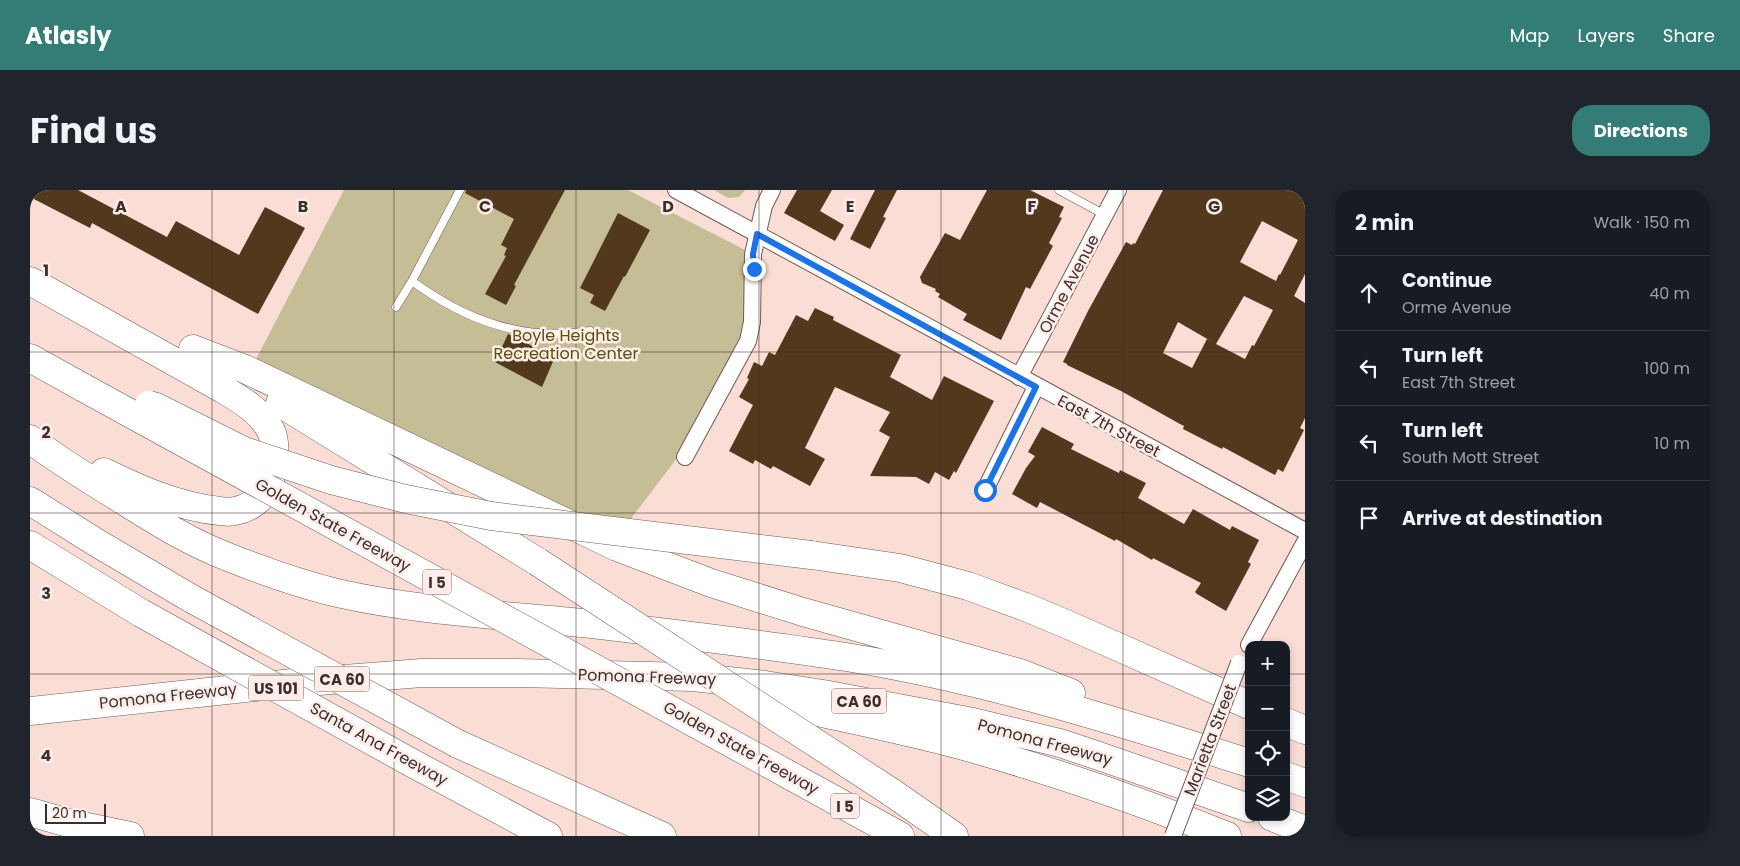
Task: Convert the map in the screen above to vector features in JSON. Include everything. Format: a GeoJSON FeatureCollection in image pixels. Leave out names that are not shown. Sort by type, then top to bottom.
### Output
{"type":"FeatureCollection","features":[{"type":"Feature","properties":{"kind":"highway"},"geometry":{"type":"LineString","coordinates":[[30,264],[193,349],[245,369],[617,547],[711,583],[1020,673],[1245,760]]}},
{"type":"Feature","properties":{"kind":"highway"},"geometry":{"type":"LineString","coordinates":[[30,281],[250,406],[272,432],[274,461],[264,493],[252,505],[233,512],[209,510],[184,505],[155,495],[117,478],[68,454],[30,428]]}},
{"type":"Feature","properties":{"kind":"highway"},"geometry":{"type":"LineString","coordinates":[[193,349],[234,377],[280,403],[538,562],[891,792],[954,836]]}},
{"type":"Feature","properties":{"kind":"highway","name":"Golden State Freeway"},"geometry":{"type":"LineString","coordinates":[[30,358],[900,836]]}},
{"type":"Feature","properties":{"kind":"highway"},"geometry":{"type":"LineString","coordinates":[[84,388],[156,407],[244,451],[331,480],[406,499],[491,516],[810,555],[900,568],[968,586],[1028,608],[1245,703]]}},
{"type":"Feature","properties":{"kind":"highway"},"geometry":{"type":"LineString","coordinates":[[30,439],[62,463],[178,535],[235,560],[338,593],[466,612],[602,626],[849,658],[1026,696],[1245,761]]}},
{"type":"Feature","properties":{"kind":"highway","name":"US 101"},"geometry":{"type":"LineString","coordinates":[[30,501],[192,599],[458,744]]}},
{"type":"Feature","properties":{"kind":"highway","name":"Santa Ana Freeway"},"geometry":{"type":"LineString","coordinates":[[30,545],[141,614],[548,836]]}},
{"type":"Feature","properties":{"kind":"highway","name":"Pomona Freeway"},"geometry":{"type":"LineString","coordinates":[[30,711],[292,683],[404,674],[517,673],[655,676],[727,680],[973,722],[1060,743],[1245,807]]}},
{"type":"Feature","properties":{"kind":"highway"},"geometry":{"type":"LineString","coordinates":[[655,676],[909,732],[970,748],[1154,806],[1227,836]]}},
{"type":"Feature","properties":{"kind":"highway"},"geometry":{"type":"LineString","coordinates":[[1290,724],[1305,730]]}},
{"type":"Feature","properties":{"kind":"highway"},"geometry":{"type":"LineString","coordinates":[[458,744],[627,836]]}},
{"type":"Feature","properties":{"kind":"highway"},"geometry":{"type":"LineString","coordinates":[[458,744],[662,836]]}},
{"type":"Feature","properties":{"kind":"highway"},"geometry":{"type":"LineString","coordinates":[[1290,777],[1305,783]]}},
{"type":"Feature","properties":{"kind":"highway"},"geometry":{"type":"LineString","coordinates":[[30,812],[68,823],[130,836]]}},
{"type":"Feature","properties":{"kind":"highway"},"geometry":{"type":"LineString","coordinates":[[1282,821],[1305,830]]}},
{"type":"Feature","properties":{"kind":"street","name":"East 7th Street"},"geometry":{"type":"LineString","coordinates":[[676,190],[1036,387],[1305,531]]}},
{"type":"Feature","properties":{"kind":"street"},"geometry":{"type":"LineString","coordinates":[[685,457],[748,341],[752,322],[753,254],[764,206],[772,190]]}},
{"type":"Feature","properties":{"kind":"street","name":"Orme Avenue"},"geometry":{"type":"LineString","coordinates":[[1019,377],[1118,190]]}},
{"type":"Feature","properties":{"kind":"street"},"geometry":{"type":"LineString","coordinates":[[985,490],[1036,387]]}},
{"type":"Feature","properties":{"kind":"street","name":"Marietta Street"},"geometry":{"type":"LineString","coordinates":[[1251,641],[1305,542]]}},
{"type":"Feature","properties":{"kind":"street","name":"Marietta Street"},"geometry":{"type":"LineString","coordinates":[[1173,836],[1239,663],[1245,652]]}},
{"type":"Feature","properties":{"kind":"lane"},"geometry":{"type":"LineString","coordinates":[[396,307],[412,281],[460,190]]}},
{"type":"Feature","properties":{"kind":"lane"},"geometry":{"type":"LineString","coordinates":[[1059,190],[1105,215]]}},
{"type":"Feature","properties":{"kind":"lane"},"geometry":{"type":"LineString","coordinates":[[412,281],[433,296],[466,315],[520,331],[568,335],[590,331]]}},
{"type":"Feature","properties":{"kind":"green space","name":"Boyle Heights Recreation Center"},"geometry":{"type":"Polygon","coordinates":[[[344,190],[628,190],[749,252],[749,324],[681,453],[626,525],[569,519],[253,365],[344,190]]]}},
{"type":"Feature","properties":{"kind":"green space"},"geometry":{"type":"Polygon","coordinates":[[[714,190],[745,190],[739,197],[728,198],[714,190]]]}},
{"type":"Feature","properties":{"kind":"building"},"geometry":{"type":"Polygon","coordinates":[[[30,190],[78,190],[167,237],[176,221],[239,255],[265,207],[305,228],[258,314],[92,223],[90,228],[30,197],[30,190]]]}},
{"type":"Feature","properties":{"kind":"building"},"geometry":{"type":"Polygon","coordinates":[[[466,190],[565,190],[514,285],[516,286],[506,305],[485,294],[506,256],[504,255],[507,248],[501,245],[514,219],[465,193],[466,190]]]}},
{"type":"Feature","properties":{"kind":"building"},"geometry":{"type":"Polygon","coordinates":[[[797,190],[832,190],[820,211],[844,225],[835,241],[784,213],[797,190]]]}},
{"type":"Feature","properties":{"kind":"building"},"geometry":{"type":"Polygon","coordinates":[[[875,190],[897,190],[883,217],[886,218],[870,249],[850,239],[875,190]]]}},
{"type":"Feature","properties":{"kind":"building"},"geometry":{"type":"Polygon","coordinates":[[[987,190],[1030,190],[1064,207],[1059,217],[1062,218],[1049,243],[1053,246],[1030,289],[1026,287],[1001,340],[963,320],[967,314],[938,297],[940,294],[935,291],[936,289],[922,283],[920,277],[945,233],[960,240],[987,190]]]}},
{"type":"Feature","properties":{"kind":"building"},"geometry":{"type":"Polygon","coordinates":[[[1163,190],[1305,190],[1305,274],[1294,296],[1305,303],[1305,418],[1300,428],[1304,430],[1283,472],[1278,469],[1275,475],[1223,447],[1222,449],[1183,429],[1184,426],[1121,391],[1063,362],[1088,311],[1126,242],[1132,245],[1133,243],[1135,244],[1163,190]],[[1262,221],[1240,262],[1276,281],[1298,240],[1262,221]],[[1244,296],[1216,344],[1245,359],[1273,310],[1244,296]],[[1178,322],[1163,353],[1192,368],[1207,339],[1216,344],[1178,322]]]}},
{"type":"Feature","properties":{"kind":"building"},"geometry":{"type":"Polygon","coordinates":[[[618,213],[650,230],[605,311],[590,303],[594,295],[580,288],[618,213]]]}},
{"type":"Feature","properties":{"kind":"building"},"geometry":{"type":"Polygon","coordinates":[[[815,308],[834,317],[833,320],[901,355],[890,377],[932,400],[944,376],[994,401],[956,473],[954,471],[949,480],[935,472],[929,484],[916,477],[870,476],[890,437],[879,431],[890,412],[835,387],[805,448],[825,459],[810,486],[773,466],[771,469],[755,460],[753,464],[729,451],[753,405],[739,397],[749,379],[747,378],[754,362],[762,366],[769,352],[775,355],[796,315],[808,321],[815,308]]]}},
{"type":"Feature","properties":{"kind":"building"},"geometry":{"type":"Polygon","coordinates":[[[508,334],[555,357],[542,387],[495,362],[508,334]]]}},
{"type":"Feature","properties":{"kind":"building"},"geometry":{"type":"Polygon","coordinates":[[[1042,427],[1074,444],[1071,449],[1119,473],[1120,470],[1146,483],[1138,498],[1184,524],[1193,509],[1230,530],[1232,526],[1259,540],[1248,562],[1251,564],[1226,611],[1195,592],[1201,583],[1040,502],[1037,508],[1012,494],[1035,456],[1028,452],[1042,427]]]}},
{"type":"Feature","properties":{"kind":"route"},"geometry":{"type":"LineString","coordinates":[[754,269],[753,254],[757,234],[1036,387],[985,490]]}}]}
